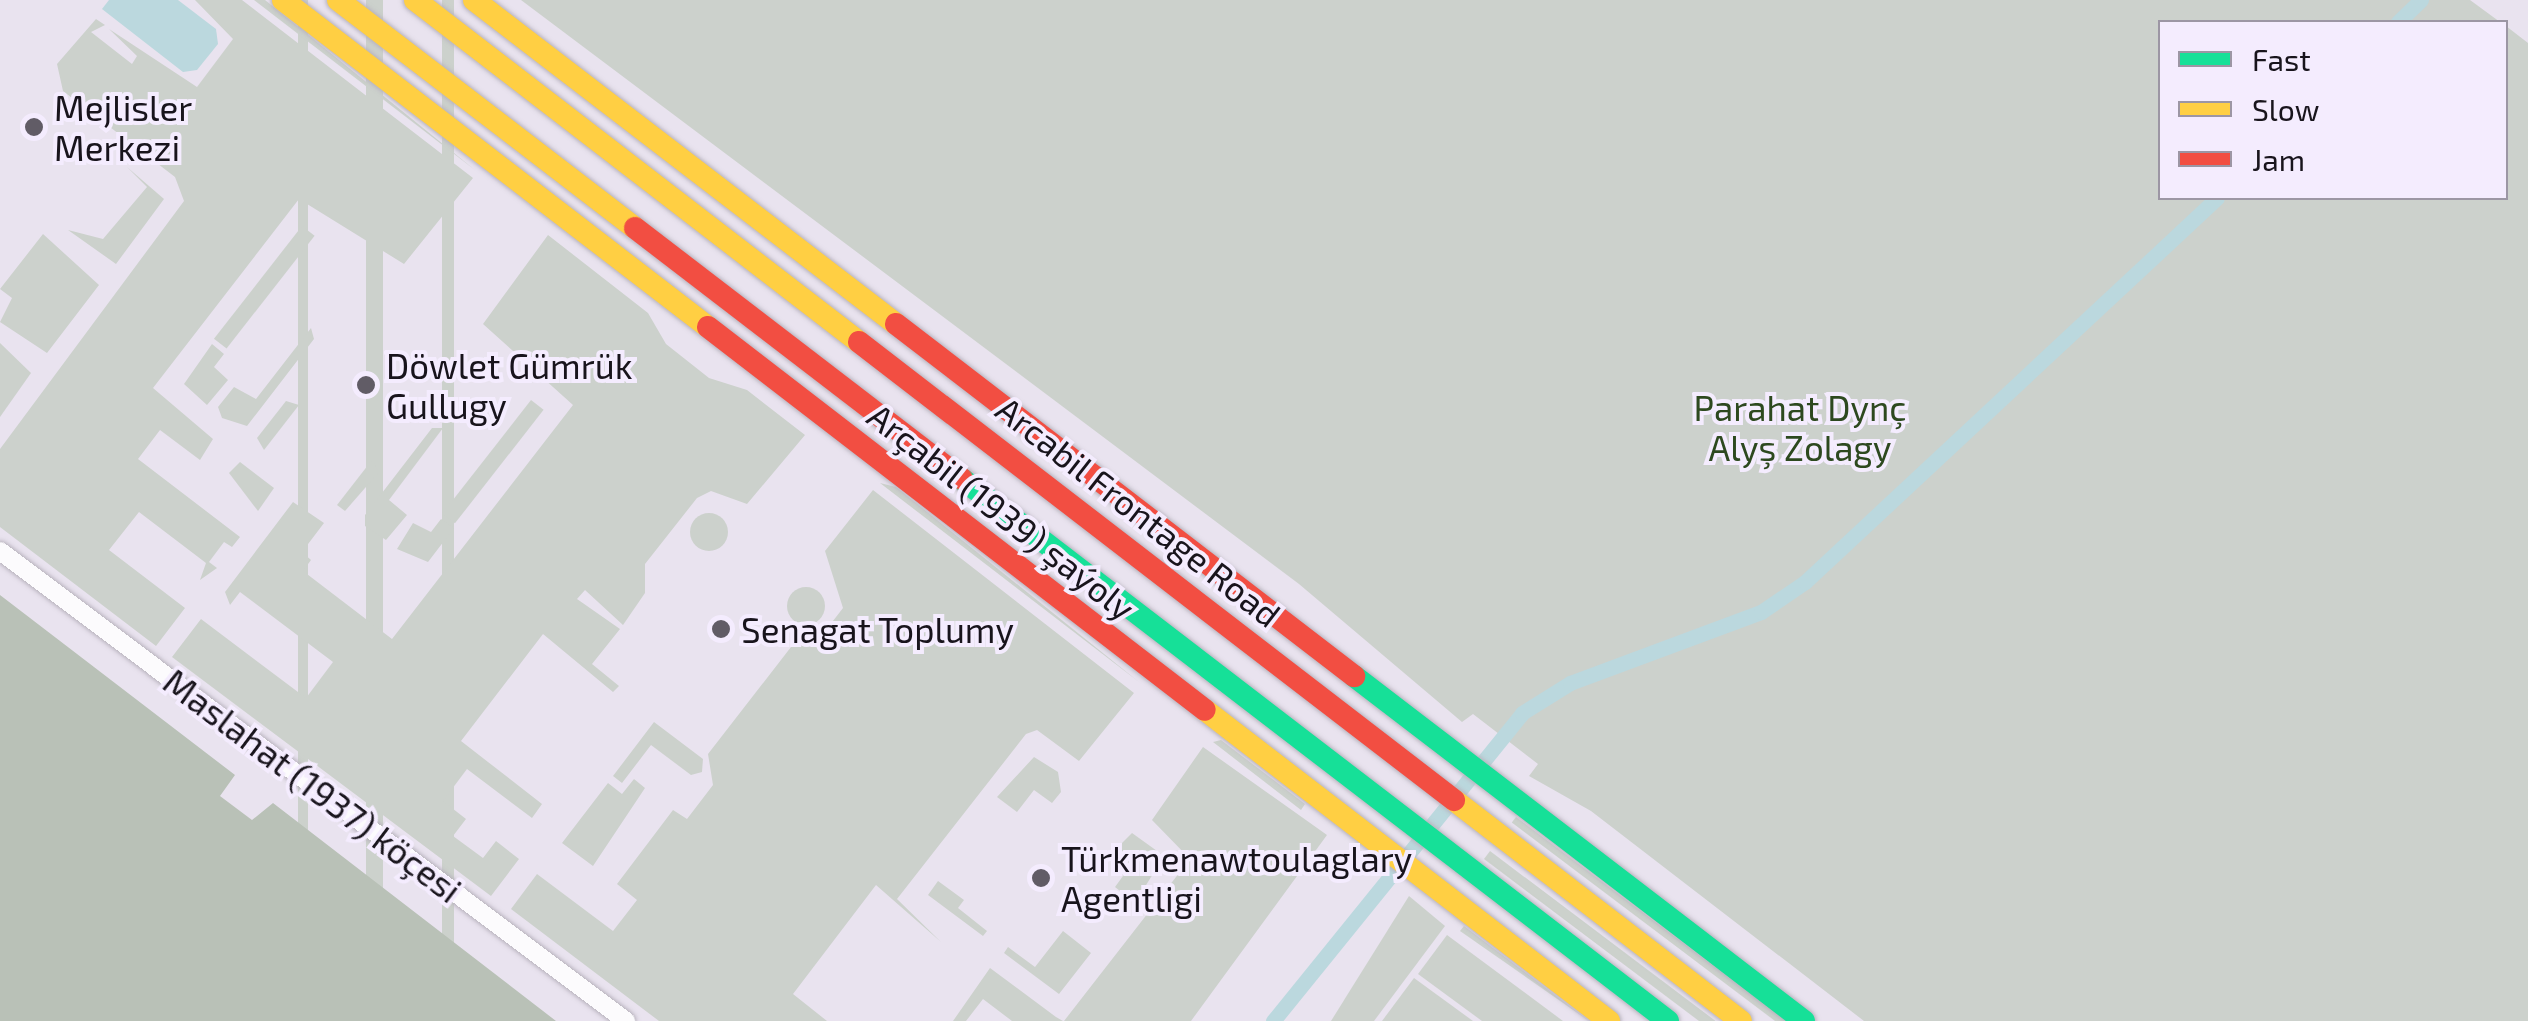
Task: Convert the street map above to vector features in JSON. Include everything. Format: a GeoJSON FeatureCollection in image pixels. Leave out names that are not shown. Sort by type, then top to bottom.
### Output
{"type":"FeatureCollection","features":[{"type":"Feature","properties":{"kind":"street"},"geometry":{"type":"LineString","coordinates":[[282,0],[1327,809],[1609,1021]]}},
{"type":"Feature","properties":{"kind":"street","name":"Arçabil (1939) şaýoly"},"geometry":{"type":"LineString","coordinates":[[338,0],[1668,1021]]}},
{"type":"Feature","properties":{"kind":"street","name":"Arçabil (1939) şaýoly"},"geometry":{"type":"LineString","coordinates":[[415,0],[1741,1021]]}},
{"type":"Feature","properties":{"kind":"street","name":"Arcabil Frontage Road"},"geometry":{"type":"LineString","coordinates":[[474,0],[1804,1021]]}},
{"type":"Feature","properties":{"kind":"street","name":"Maslahat (1937) köçesi"},"geometry":{"type":"LineString","coordinates":[[0,550],[626,1021]]}},
{"type":"Feature","properties":{"kind":"green space"},"geometry":{"type":"Polygon","coordinates":[[[195,0],[242,0],[473,178],[404,264],[299,199],[153,388],[213,439],[200,460],[160,430],[138,459],[240,537],[232,547],[224,542],[209,562],[217,568],[200,580],[206,563],[139,512],[109,550],[185,608],[156,646],[0,527],[0,449],[184,201],[175,177],[63,91],[57,64],[96,19],[105,25],[91,32],[132,64],[137,56],[109,29],[197,87],[233,39],[195,0]]]}},
{"type":"Feature","properties":{"kind":"green space"},"geometry":{"type":"Polygon","coordinates":[[[254,0],[265,0],[475,170],[254,0]]]}},
{"type":"Feature","properties":{"kind":"green space"},"geometry":{"type":"Polygon","coordinates":[[[298,0],[308,0],[308,1021],[298,1021],[298,0]]]}},
{"type":"Feature","properties":{"kind":"green space"},"geometry":{"type":"Polygon","coordinates":[[[366,0],[383,0],[383,1021],[366,1021],[366,0]]]}},
{"type":"Feature","properties":{"kind":"green space"},"geometry":{"type":"Polygon","coordinates":[[[442,0],[454,0],[454,1021],[442,1021],[442,0]]]}},
{"type":"Feature","properties":{"kind":"green space","name":"Parahat Dynç Alyş Zolagy"},"geometry":{"type":"Polygon","coordinates":[[[521,0],[2470,0],[2497,20],[2158,20],[2158,200],[2508,200],[2508,28],[2528,43],[2528,1021],[1864,1021],[1591,811],[1529,776],[1538,764],[1473,714],[1462,722],[1299,584],[521,0]]]}},
{"type":"Feature","properties":{"kind":"green space"},"geometry":{"type":"Polygon","coordinates":[[[127,167],[164,199],[116,264],[68,230],[103,239],[147,187],[127,167]]]}},
{"type":"Feature","properties":{"kind":"green space"},"geometry":{"type":"Polygon","coordinates":[[[302,226],[315,236],[227,349],[214,339],[302,226]]]}},
{"type":"Feature","properties":{"kind":"green space"},"geometry":{"type":"Polygon","coordinates":[[[43,234],[99,285],[47,353],[0,322],[12,298],[0,289],[43,234]]]}},
{"type":"Feature","properties":{"kind":"green space"},"geometry":{"type":"Polygon","coordinates":[[[548,235],[648,313],[666,344],[709,378],[747,390],[805,435],[747,504],[711,491],[697,498],[645,564],[645,593],[623,625],[585,590],[577,599],[620,629],[592,664],[619,686],[613,692],[543,634],[461,741],[542,804],[532,818],[467,769],[443,801],[466,819],[453,836],[483,858],[496,841],[519,859],[491,896],[172,657],[201,619],[306,698],[333,662],[240,592],[230,605],[225,592],[293,502],[324,523],[302,552],[311,560],[303,571],[392,639],[573,405],[483,324],[548,235]]]}},
{"type":"Feature","properties":{"kind":"green space"},"geometry":{"type":"Polygon","coordinates":[[[311,328],[314,339],[247,426],[222,418],[218,407],[234,387],[256,399],[311,328]]]}},
{"type":"Feature","properties":{"kind":"green space"},"geometry":{"type":"Polygon","coordinates":[[[0,343],[31,373],[0,417],[0,343]]]}},
{"type":"Feature","properties":{"kind":"green space"},"geometry":{"type":"Polygon","coordinates":[[[212,344],[224,354],[214,367],[228,380],[207,405],[184,384],[212,344]]]}},
{"type":"Feature","properties":{"kind":"green space"},"geometry":{"type":"Polygon","coordinates":[[[531,400],[544,410],[455,523],[442,513],[531,400]]]}},
{"type":"Feature","properties":{"kind":"green space"},"geometry":{"type":"Polygon","coordinates":[[[286,401],[299,405],[264,450],[257,438],[286,401]]]}},
{"type":"Feature","properties":{"kind":"green space"},"geometry":{"type":"Polygon","coordinates":[[[432,428],[443,428],[389,500],[407,515],[386,540],[365,526],[365,515],[432,428]]]}},
{"type":"Feature","properties":{"kind":"green space"},"geometry":{"type":"Polygon","coordinates":[[[372,460],[379,472],[345,511],[337,505],[372,460]]]}},
{"type":"Feature","properties":{"kind":"green space"},"geometry":{"type":"Polygon","coordinates":[[[240,462],[274,488],[258,511],[229,473],[240,462]]]}},
{"type":"Feature","properties":{"kind":"green space"},"geometry":{"type":"Polygon","coordinates":[[[880,483],[896,487],[1139,682],[880,483]]]}},
{"type":"Feature","properties":{"kind":"green space"},"geometry":{"type":"Polygon","coordinates":[[[873,490],[1134,693],[1079,761],[1037,730],[1026,734],[897,899],[941,942],[876,885],[793,994],[827,1021],[659,1021],[511,909],[537,874],[613,931],[637,900],[617,884],[673,810],[687,819],[713,785],[708,754],[791,647],[819,639],[843,608],[825,551],[873,490]]]}},
{"type":"Feature","properties":{"kind":"green space"},"geometry":{"type":"Polygon","coordinates":[[[709,513],[723,518],[728,532],[723,546],[709,551],[695,546],[690,532],[695,518],[709,513]]]}},
{"type":"Feature","properties":{"kind":"green space"},"geometry":{"type":"Polygon","coordinates":[[[441,519],[454,528],[428,562],[397,549],[413,523],[431,532],[441,519]]]}},
{"type":"Feature","properties":{"kind":"green space"},"geometry":{"type":"Polygon","coordinates":[[[806,587],[820,592],[825,606],[820,620],[806,625],[792,620],[787,606],[792,592],[806,587]]]}},
{"type":"Feature","properties":{"kind":"green space"},"geometry":{"type":"Polygon","coordinates":[[[654,722],[703,759],[702,772],[691,775],[651,745],[622,783],[613,776],[654,722]]]}},
{"type":"Feature","properties":{"kind":"green space"},"geometry":{"type":"Polygon","coordinates":[[[1221,740],[1305,804],[1301,810],[1213,742],[1221,740]]]}},
{"type":"Feature","properties":{"kind":"green space"},"geometry":{"type":"Polygon","coordinates":[[[1203,747],[1327,835],[1191,1021],[1064,1021],[1190,859],[1152,820],[1203,747]]]}},
{"type":"Feature","properties":{"kind":"green space"},"geometry":{"type":"Polygon","coordinates":[[[1034,757],[1058,772],[1061,792],[1052,803],[1034,790],[1017,812],[997,797],[1034,757]]]}},
{"type":"Feature","properties":{"kind":"green space"},"geometry":{"type":"Polygon","coordinates":[[[634,779],[645,788],[593,866],[562,843],[608,783],[622,794],[634,779]]]}},
{"type":"Feature","properties":{"kind":"green space"},"geometry":{"type":"Polygon","coordinates":[[[1516,817],[1787,1021],[1775,1021],[1512,823],[1516,817]]]}},
{"type":"Feature","properties":{"kind":"green space"},"geometry":{"type":"Polygon","coordinates":[[[1132,833],[1164,856],[1135,903],[1115,887],[1131,865],[1114,851],[1132,833]]]}},
{"type":"Feature","properties":{"kind":"green space"},"geometry":{"type":"Polygon","coordinates":[[[1490,851],[1715,1021],[1699,1021],[1484,859],[1490,851]]]}},
{"type":"Feature","properties":{"kind":"green space"},"geometry":{"type":"Polygon","coordinates":[[[938,881],[964,900],[958,908],[987,931],[983,936],[928,895],[938,881]]]}},
{"type":"Feature","properties":{"kind":"green space"},"geometry":{"type":"Polygon","coordinates":[[[1409,896],[1445,926],[1374,1021],[1331,1021],[1409,896]]]}},
{"type":"Feature","properties":{"kind":"green space"},"geometry":{"type":"Polygon","coordinates":[[[1464,926],[1589,1021],[1460,931],[1464,926]]]}},
{"type":"Feature","properties":{"kind":"green space"},"geometry":{"type":"Polygon","coordinates":[[[1063,931],[1091,953],[1059,994],[1004,953],[1008,947],[1035,967],[1063,931]]]}},
{"type":"Feature","properties":{"kind":"green space"},"geometry":{"type":"Polygon","coordinates":[[[1447,935],[1563,1021],[1482,1021],[1418,974],[1447,935]]]}},
{"type":"Feature","properties":{"kind":"green space"},"geometry":{"type":"Polygon","coordinates":[[[990,968],[1063,1021],[1012,1021],[983,999],[966,1021],[953,1021],[990,968]]]}},
{"type":"Feature","properties":{"kind":"green space"},"geometry":{"type":"Polygon","coordinates":[[[1414,978],[1473,1021],[1382,1021],[1414,978]]]}},
{"type":"Feature","properties":{"kind":"shaded area"},"geometry":{"type":"Polygon","coordinates":[[[109,0],[178,0],[216,29],[218,44],[197,70],[183,72],[102,9],[109,0]]]}},
{"type":"Feature","properties":{"kind":"shaded area"},"geometry":{"type":"Polygon","coordinates":[[[0,595],[235,775],[220,796],[252,820],[273,803],[556,1021],[0,1021],[0,595]]]}},
{"type":"Feature","properties":{"kind":"waterway"},"geometry":{"type":"LineString","coordinates":[[2400,20],[2421,0]]}},
{"type":"Feature","properties":{"kind":"waterway"},"geometry":{"type":"LineString","coordinates":[[1273,1021],[1522,713],[1570,683],[1761,612],[1805,582],[2215,200]]}},
{"type":"Feature","properties":{"kind":"traffic: fast"},"geometry":{"type":"LineString","coordinates":[[962,479],[1668,1021]]}},
{"type":"Feature","properties":{"kind":"traffic: fast"},"geometry":{"type":"LineString","coordinates":[[1354,676],[1804,1021]]}},
{"type":"Feature","properties":{"kind":"traffic: slow"},"geometry":{"type":"LineString","coordinates":[[283,0],[708,327]]}},
{"type":"Feature","properties":{"kind":"traffic: slow"},"geometry":{"type":"LineString","coordinates":[[338,0],[635,228]]}},
{"type":"Feature","properties":{"kind":"traffic: slow"},"geometry":{"type":"LineString","coordinates":[[415,0],[859,342]]}},
{"type":"Feature","properties":{"kind":"traffic: slow"},"geometry":{"type":"LineString","coordinates":[[474,0],[896,324]]}},
{"type":"Feature","properties":{"kind":"traffic: slow"},"geometry":{"type":"LineString","coordinates":[[1205,710],[1609,1021]]}},
{"type":"Feature","properties":{"kind":"traffic: slow"},"geometry":{"type":"LineString","coordinates":[[1454,800],[1741,1021]]}},
{"type":"Feature","properties":{"kind":"traffic: jam"},"geometry":{"type":"LineString","coordinates":[[635,228],[962,479]]}},
{"type":"Feature","properties":{"kind":"traffic: jam"},"geometry":{"type":"LineString","coordinates":[[896,324],[1354,676]]}},
{"type":"Feature","properties":{"kind":"traffic: jam"},"geometry":{"type":"LineString","coordinates":[[708,327],[1205,710]]}},
{"type":"Feature","properties":{"kind":"traffic: jam"},"geometry":{"type":"LineString","coordinates":[[859,342],[1454,800]]}},
{"type":"Feature","properties":{"kind":"place","name":"Mejlisler Merkezi"},"geometry":{"type":"Point","coordinates":[34,127]}},
{"type":"Feature","properties":{"kind":"place","name":"Döwlet Gümrük Gullugy"},"geometry":{"type":"Point","coordinates":[366,385]}},
{"type":"Feature","properties":{"kind":"place","name":"Senagat Toplumy"},"geometry":{"type":"Point","coordinates":[721,629]}},
{"type":"Feature","properties":{"kind":"place","name":"Türkmenawtoulaglary Agentligi"},"geometry":{"type":"Point","coordinates":[1041,878]}}]}
